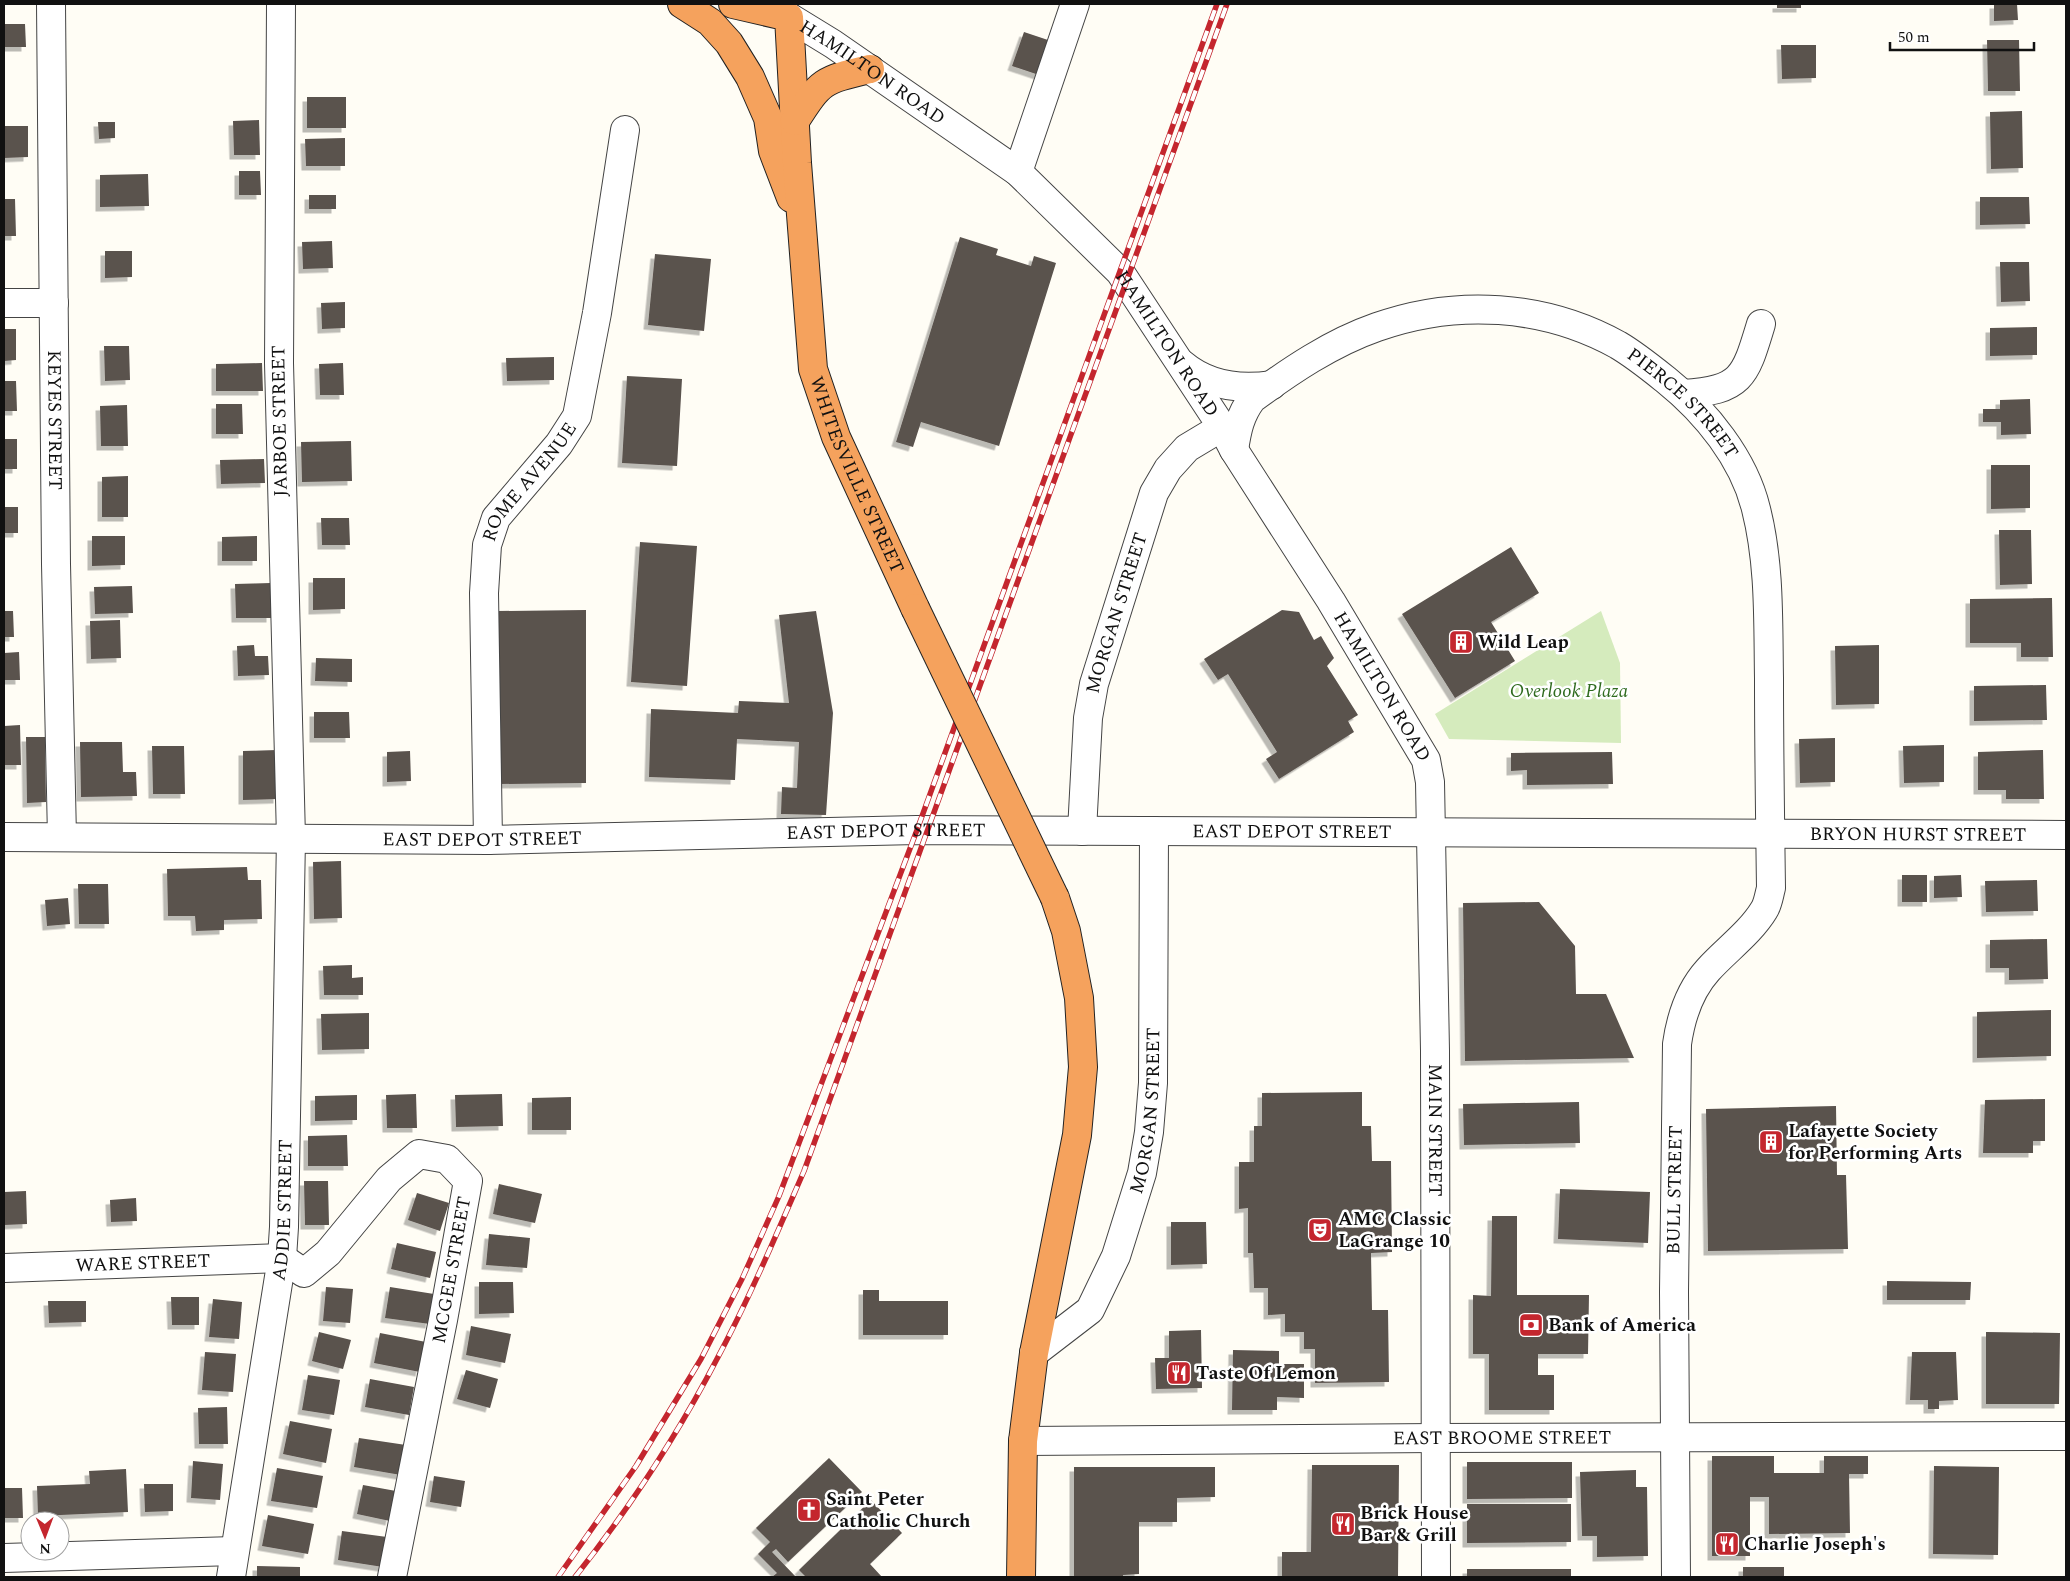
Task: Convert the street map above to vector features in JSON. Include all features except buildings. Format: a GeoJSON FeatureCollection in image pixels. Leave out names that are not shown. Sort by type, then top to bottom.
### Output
{"type":"FeatureCollection","features":[{"type":"Feature","properties":{"kind":"highway"},"geometry":{"type":"LineString","coordinates":[[682,4],[710,22],[729,43],[750,77],[768,118],[773,151],[801,225]]}},
{"type":"Feature","properties":{"kind":"highway","name":"HAMILTON ROAD"},"geometry":{"type":"LineString","coordinates":[[733,4],[790,17]]}},
{"type":"Feature","properties":{"kind":"highway","name":"WHITESVILLE STREET"},"geometry":{"type":"LineString","coordinates":[[790,17],[801,225],[813,369],[836,437],[915,608],[1055,898],[1072,956],[1079,998],[1083,1076],[1077,1135],[1034,1353]]}},
{"type":"Feature","properties":{"kind":"highway"},"geometry":{"type":"LineString","coordinates":[[795,121],[808,100],[822,84],[840,75],[870,70]]}},
{"type":"Feature","properties":{"kind":"highway"},"geometry":{"type":"LineString","coordinates":[[1020,1577],[1023,1441],[1034,1353]]}},
{"type":"Feature","properties":{"kind":"street","name":"KEYES STREET"},"geometry":{"type":"LineString","coordinates":[[51,4],[56,564],[62,837]]}},
{"type":"Feature","properties":{"kind":"street","name":"JARBOE STREET"},"geometry":{"type":"LineString","coordinates":[[281,4],[278,363],[291,838]]}},
{"type":"Feature","properties":{"kind":"street"},"geometry":{"type":"LineString","coordinates":[[1018,172],[1075,4]]}},
{"type":"Feature","properties":{"kind":"street","name":"HAMILTON ROAD"},"geometry":{"type":"LineString","coordinates":[[790,17],[1018,172],[1120,272],[1331,601],[1426,760],[1430,782],[1431,832]]}},
{"type":"Feature","properties":{"kind":"street","name":"ROME AVENUE"},"geometry":{"type":"LineString","coordinates":[[488,840],[484,593],[487,545],[496,518],[559,444],[577,416],[597,313],[625,130]]}},
{"type":"Feature","properties":{"kind":"street"},"geometry":{"type":"LineString","coordinates":[[4,303],[54,303]]}},
{"type":"Feature","properties":{"kind":"street","name":"PIERCE STREET"},"geometry":{"type":"LineString","coordinates":[[1228,438],[1237,426],[1245,408],[1252,400],[1272,385],[1317,356],[1375,328],[1410,317],[1470,309],[1523,312],[1557,319],[1594,333],[1620,346],[1648,365],[1683,394],[1713,428],[1736,460],[1747,480],[1756,509],[1766,566],[1768,609],[1770,834]]}},
{"type":"Feature","properties":{"kind":"street"},"geometry":{"type":"LineString","coordinates":[[1683,394],[1718,390],[1736,380],[1748,362],[1761,324]]}},
{"type":"Feature","properties":{"kind":"street"},"geometry":{"type":"LineString","coordinates":[[1177,360],[1192,373],[1230,387],[1254,388],[1272,385]]}},
{"type":"Feature","properties":{"kind":"street","name":"MORGAN STREET"},"geometry":{"type":"LineString","coordinates":[[1082,831],[1088,718],[1094,684],[1154,493],[1168,469],[1187,448],[1228,438]]}},
{"type":"Feature","properties":{"kind":"street","name":"EAST DEPOT STREET"},"geometry":{"type":"LineString","coordinates":[[4,837],[488,840],[918,830],[1770,834]]}},
{"type":"Feature","properties":{"kind":"street","name":"MORGAN STREET"},"geometry":{"type":"LineString","coordinates":[[1034,1353],[1090,1310],[1116,1256],[1142,1173],[1149,1132],[1153,1083],[1154,831]]}},
{"type":"Feature","properties":{"kind":"street","name":"MAIN STREET"},"geometry":{"type":"LineString","coordinates":[[1431,832],[1435,1061],[1436,1577]]}},
{"type":"Feature","properties":{"kind":"street","name":"BRYON HURST STREET"},"geometry":{"type":"LineString","coordinates":[[1770,834],[2066,835]]}},
{"type":"Feature","properties":{"kind":"street","name":"BULL STREET"},"geometry":{"type":"LineString","coordinates":[[1676,1577],[1674,1292],[1677,1044],[1679,1028],[1688,1000],[1707,971],[1741,937],[1765,909],[1771,888],[1770,834]]}},
{"type":"Feature","properties":{"kind":"street","name":"ADDIE STREET"},"geometry":{"type":"LineString","coordinates":[[231,1577],[282,1258],[287,1112],[291,838]]}},
{"type":"Feature","properties":{"kind":"street","name":"MCGEE STREET"},"geometry":{"type":"LineString","coordinates":[[282,1258],[304,1273],[328,1252],[389,1179],[418,1154],[447,1159],[468,1181],[444,1320],[392,1577]]}},
{"type":"Feature","properties":{"kind":"street","name":"WARE STREET"},"geometry":{"type":"LineString","coordinates":[[4,1268],[282,1258]]}},
{"type":"Feature","properties":{"kind":"street","name":"EAST BROOME STREET"},"geometry":{"type":"LineString","coordinates":[[1023,1441],[2066,1436]]}},
{"type":"Feature","properties":{"kind":"street"},"geometry":{"type":"LineString","coordinates":[[4,1558],[234,1551]]}},
{"type":"Feature","properties":{"kind":"green space","name":"Overlook Plaza"},"geometry":{"type":"Polygon","coordinates":[[[1601,611],[1620,663],[1621,743],[1449,739],[1435,714],[1601,611]]]}},
{"type":"Feature","properties":{"kind":"railway"},"geometry":{"type":"LineString","coordinates":[[558,1577],[636,1466],[701,1359],[742,1279],[779,1196],[917,830],[1217,4]]}},
{"type":"Feature","properties":{"kind":"railway"},"geometry":{"type":"LineString","coordinates":[[575,1577],[652,1470],[703,1386],[752,1288],[804,1171],[1227,4]]}},
{"type":"Feature","properties":{"kind":"place","name":"Wild Leap"},"geometry":{"type":"Point","coordinates":[1461,642]}},
{"type":"Feature","properties":{"kind":"place","name":"Lafayette Society for Performing Arts"},"geometry":{"type":"Point","coordinates":[1771,1142]}},
{"type":"Feature","properties":{"kind":"place","name":"AMC Classic LaGrange 10"},"geometry":{"type":"Point","coordinates":[1320,1230]}},
{"type":"Feature","properties":{"kind":"place","name":"Bank of America"},"geometry":{"type":"Point","coordinates":[1531,1325]}},
{"type":"Feature","properties":{"kind":"place","name":"Taste Of Lemon"},"geometry":{"type":"Point","coordinates":[1179,1373]}},
{"type":"Feature","properties":{"kind":"place","name":"Saint Peter Catholic Church"},"geometry":{"type":"Point","coordinates":[809,1510]}},
{"type":"Feature","properties":{"kind":"place","name":"Brick House Bar & Grill"},"geometry":{"type":"Point","coordinates":[1343,1524]}},
{"type":"Feature","properties":{"kind":"place","name":"Charlie Joseph's"},"geometry":{"type":"Point","coordinates":[1727,1544]}}]}
